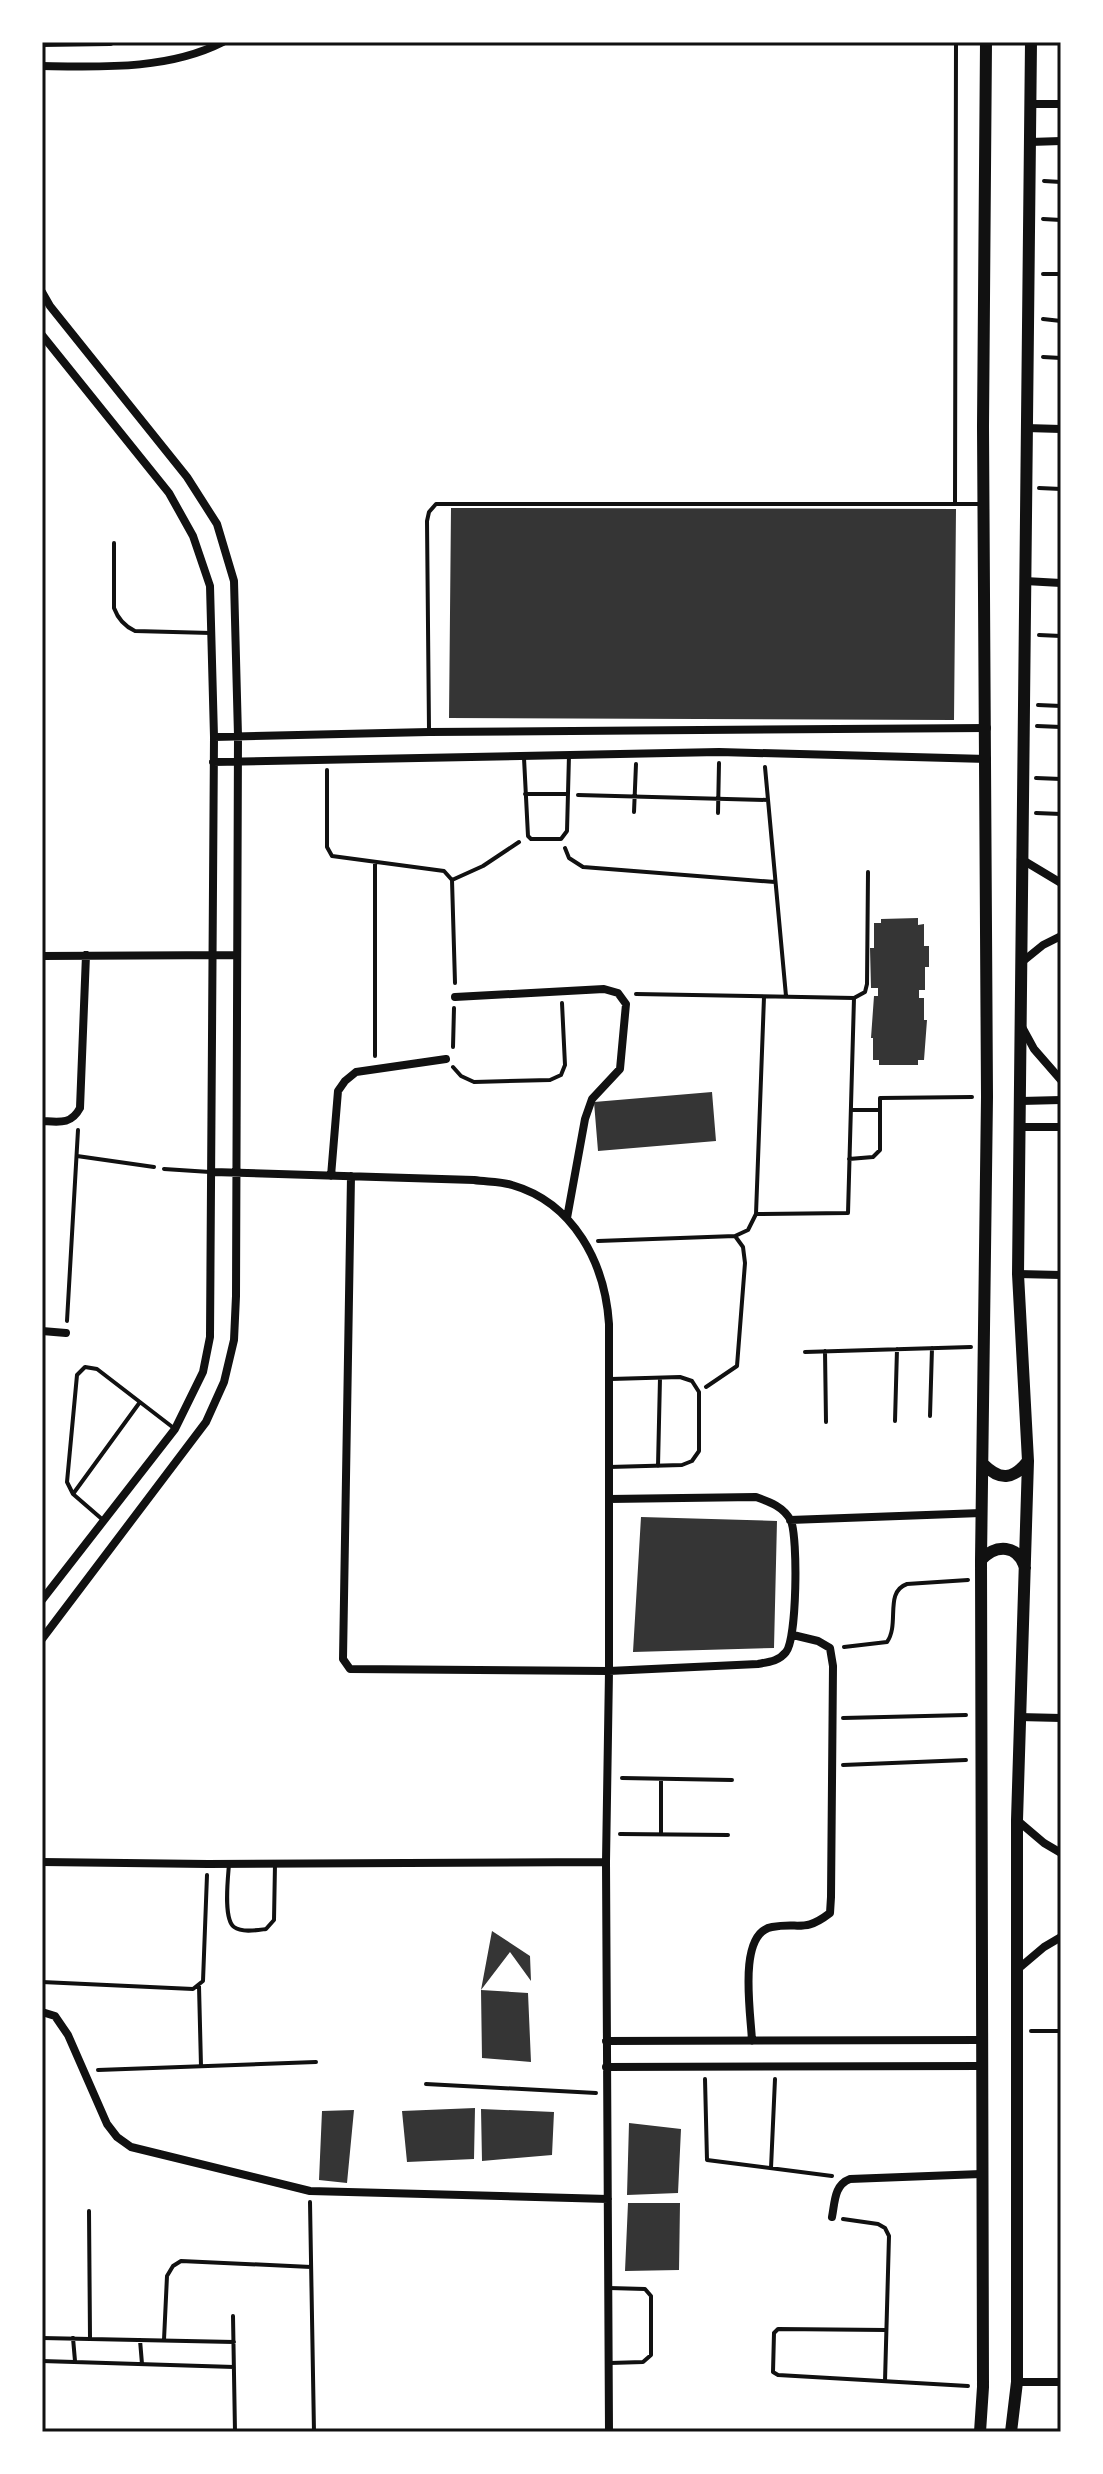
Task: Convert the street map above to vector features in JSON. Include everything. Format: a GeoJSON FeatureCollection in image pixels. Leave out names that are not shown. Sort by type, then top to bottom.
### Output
{"type":"FeatureCollection","features":[{"type":"Feature","properties":{"kind":"main road"},"geometry":{"type":"LineString","coordinates":[[980,2432],[983,2387],[981,1513],[987,1097],[983,413],[986,42]]}},
{"type":"Feature","properties":{"kind":"main road"},"geometry":{"type":"LineString","coordinates":[[1011,2432],[1017,2382],[1017,1820],[1028,1461],[1018,1274],[1031,42]]}},
{"type":"Feature","properties":{"kind":"main road"},"geometry":{"type":"LineString","coordinates":[[983,1464],[993,1474],[1006,1477],[1019,1472],[1028,1461]]}},
{"type":"Feature","properties":{"kind":"main road"},"geometry":{"type":"LineString","coordinates":[[981,1560],[990,1551],[1001,1547],[1014,1550],[1023,1559],[1026,1571]]}},
{"type":"Feature","properties":{"kind":"street"},"geometry":{"type":"LineString","coordinates":[[42,43],[110,42]]}},
{"type":"Feature","properties":{"kind":"street"},"geometry":{"type":"LineString","coordinates":[[42,66],[136,64],[178,58],[223,42]]}},
{"type":"Feature","properties":{"kind":"street"},"geometry":{"type":"LineString","coordinates":[[1031,104],[1061,104]]}},
{"type":"Feature","properties":{"kind":"street"},"geometry":{"type":"LineString","coordinates":[[1030,142],[1061,141]]}},
{"type":"Feature","properties":{"kind":"street"},"geometry":{"type":"LineString","coordinates":[[42,292],[107,379],[187,477],[217,524],[234,581],[238,736],[234,1340],[224,1382],[206,1422],[42,1639]]}},
{"type":"Feature","properties":{"kind":"street"},"geometry":{"type":"LineString","coordinates":[[42,335],[169,493],[193,536],[210,586],[214,737],[210,1337],[203,1372],[175,1429],[42,1600]]}},
{"type":"Feature","properties":{"kind":"street"},"geometry":{"type":"LineString","coordinates":[[1026,428],[1061,429]]}},
{"type":"Feature","properties":{"kind":"street"},"geometry":{"type":"LineString","coordinates":[[1025,581],[1061,583]]}},
{"type":"Feature","properties":{"kind":"street"},"geometry":{"type":"LineString","coordinates":[[214,737],[429,732],[987,728]]}},
{"type":"Feature","properties":{"kind":"street"},"geometry":{"type":"LineString","coordinates":[[213,762],[719,752],[987,759]]}},
{"type":"Feature","properties":{"kind":"street"},"geometry":{"type":"LineString","coordinates":[[1021,859],[1061,883]]}},
{"type":"Feature","properties":{"kind":"street"},"geometry":{"type":"LineString","coordinates":[[1022,962],[1043,945],[1061,936]]}},
{"type":"Feature","properties":{"kind":"street"},"geometry":{"type":"LineString","coordinates":[[42,1121],[65,1123],[75,1117],[80,1108],[86,955]]}},
{"type":"Feature","properties":{"kind":"street"},"geometry":{"type":"LineString","coordinates":[[42,956],[235,955]]}},
{"type":"Feature","properties":{"kind":"street"},"geometry":{"type":"LineString","coordinates":[[455,997],[604,989],[618,993],[626,1004],[620,1069],[592,1099],[585,1119],[567,1218]]}},
{"type":"Feature","properties":{"kind":"street"},"geometry":{"type":"LineString","coordinates":[[1022,1027],[1034,1049],[1061,1080]]}},
{"type":"Feature","properties":{"kind":"street"},"geometry":{"type":"LineString","coordinates":[[331,1176],[338,1091],[345,1081],[356,1072],[446,1059]]}},
{"type":"Feature","properties":{"kind":"street"},"geometry":{"type":"LineString","coordinates":[[1021,1101],[1061,1100]]}},
{"type":"Feature","properties":{"kind":"street"},"geometry":{"type":"LineString","coordinates":[[1020,1127],[1061,1127]]}},
{"type":"Feature","properties":{"kind":"street"},"geometry":{"type":"LineString","coordinates":[[213,1172],[474,1180],[512,1185],[545,1200],[567,1218],[599,1266],[607,1295],[609,1380],[606,1833],[609,2432]]}},
{"type":"Feature","properties":{"kind":"street"},"geometry":{"type":"LineString","coordinates":[[351,1176],[343,1659],[350,1669],[609,1671],[775,1661],[788,1651],[793,1635],[795,1539],[790,1520],[776,1504],[756,1497],[609,1499]]}},
{"type":"Feature","properties":{"kind":"street"},"geometry":{"type":"LineString","coordinates":[[1018,1274],[1061,1275]]}},
{"type":"Feature","properties":{"kind":"street"},"geometry":{"type":"LineString","coordinates":[[42,1331],[66,1333]]}},
{"type":"Feature","properties":{"kind":"street"},"geometry":{"type":"LineString","coordinates":[[790,1520],[981,1513]]}},
{"type":"Feature","properties":{"kind":"street"},"geometry":{"type":"LineString","coordinates":[[752,2041],[749,1955],[755,1937],[768,1927],[814,1925],[830,1913],[833,1666],[830,1648],[818,1641],[793,1635]]}},
{"type":"Feature","properties":{"kind":"street"},"geometry":{"type":"LineString","coordinates":[[1019,1717],[1061,1718]]}},
{"type":"Feature","properties":{"kind":"street"},"geometry":{"type":"LineString","coordinates":[[1017,1820],[1061,1853]]}},
{"type":"Feature","properties":{"kind":"street"},"geometry":{"type":"LineString","coordinates":[[42,1862],[606,1862]]}},
{"type":"Feature","properties":{"kind":"street"},"geometry":{"type":"LineString","coordinates":[[1018,1969],[1061,1937]]}},
{"type":"Feature","properties":{"kind":"street"},"geometry":{"type":"LineString","coordinates":[[42,2012],[55,2016],[68,2035],[107,2124],[117,2137],[131,2147],[310,2191],[608,2199]]}},
{"type":"Feature","properties":{"kind":"street"},"geometry":{"type":"LineString","coordinates":[[606,2041],[981,2040]]}},
{"type":"Feature","properties":{"kind":"street"},"geometry":{"type":"LineString","coordinates":[[606,2067],[981,2066]]}},
{"type":"Feature","properties":{"kind":"street"},"geometry":{"type":"LineString","coordinates":[[832,2217],[838,2189],[850,2179],[981,2174]]}},
{"type":"Feature","properties":{"kind":"street"},"geometry":{"type":"LineString","coordinates":[[1017,2382],[1061,2382]]}},
{"type":"Feature","properties":{"kind":"lane"},"geometry":{"type":"LineString","coordinates":[[955,503],[956,42]]}},
{"type":"Feature","properties":{"kind":"lane"},"geometry":{"type":"LineString","coordinates":[[429,732],[427,521],[429,512],[436,504],[985,504]]}},
{"type":"Feature","properties":{"kind":"lane"},"geometry":{"type":"LineString","coordinates":[[114,543],[114,608],[126,627],[135,631],[211,633]]}},
{"type":"Feature","properties":{"kind":"lane"},"geometry":{"type":"LineString","coordinates":[[524,755],[528,836],[531,839],[561,839],[567,831],[569,755]]}},
{"type":"Feature","properties":{"kind":"lane"},"geometry":{"type":"LineString","coordinates":[[525,794],[568,794]]}},
{"type":"Feature","properties":{"kind":"lane"},"geometry":{"type":"LineString","coordinates":[[164,1169],[213,1172]]}},
{"type":"Feature","properties":{"kind":"lane"},"geometry":{"type":"LineString","coordinates":[[104,1521],[73,1494],[67,1482],[77,1375],[85,1367],[97,1369],[175,1429]]}},
{"type":"Feature","properties":{"kind":"lane"},"geometry":{"type":"LineString","coordinates":[[609,1380],[680,1377],[692,1381],[699,1392],[699,1451],[692,1461],[682,1465],[609,1467]]}},
{"type":"Feature","properties":{"kind":"lane"},"geometry":{"type":"LineString","coordinates":[[658,1466],[660,1378]]}},
{"type":"Feature","properties":{"kind":"lane"},"geometry":{"type":"LineString","coordinates":[[73,1494],[140,1402]]}},
{"type":"Feature","properties":{"kind":"lane"},"geometry":{"type":"LineString","coordinates":[[229,1864],[228,1918],[233,1927],[242,1930],[266,1929],[274,1920],[275,1864]]}},
{"type":"Feature","properties":{"kind":"lane"},"geometry":{"type":"LineString","coordinates":[[609,2288],[645,2289],[651,2296],[651,2355],[643,2362],[610,2363]]}},
{"type":"Feature","properties":{"kind":"path"},"geometry":{"type":"LineString","coordinates":[[1024,634],[1061,636]]}},
{"type":"Feature","properties":{"kind":"path"},"geometry":{"type":"LineString","coordinates":[[1023,704],[1061,706]]}},
{"type":"Feature","properties":{"kind":"path"},"geometry":{"type":"LineString","coordinates":[[1023,725],[1061,727]]}},
{"type":"Feature","properties":{"kind":"path"},"geometry":{"type":"LineString","coordinates":[[718,813],[719,752]]}},
{"type":"Feature","properties":{"kind":"path"},"geometry":{"type":"LineString","coordinates":[[634,812],[636,754]]}},
{"type":"Feature","properties":{"kind":"path"},"geometry":{"type":"LineString","coordinates":[[763,754],[786,996]]}},
{"type":"Feature","properties":{"kind":"path"},"geometry":{"type":"LineString","coordinates":[[327,760],[327,847],[332,856],[444,871],[452,880],[455,997],[453,1052],[446,1059],[461,1076],[474,1082],[550,1080],[561,1075],[565,1065],[561,990]]}},
{"type":"Feature","properties":{"kind":"path"},"geometry":{"type":"LineString","coordinates":[[1022,777],[1061,779]]}},
{"type":"Feature","properties":{"kind":"path"},"geometry":{"type":"LineString","coordinates":[[568,794],[718,801],[768,800]]}},
{"type":"Feature","properties":{"kind":"path"},"geometry":{"type":"LineString","coordinates":[[1022,812],[1061,814]]}},
{"type":"Feature","properties":{"kind":"path"},"geometry":{"type":"LineString","coordinates":[[452,880],[483,866],[528,836]]}},
{"type":"Feature","properties":{"kind":"path"},"geometry":{"type":"LineString","coordinates":[[561,839],[569,858],[583,867],[776,882]]}},
{"type":"Feature","properties":{"kind":"path"},"geometry":{"type":"LineString","coordinates":[[375,862],[375,1069]]}},
{"type":"Feature","properties":{"kind":"path"},"geometry":{"type":"LineString","coordinates":[[618,993],[854,998],[865,992],[867,984],[868,872]]}},
{"type":"Feature","properties":{"kind":"path"},"geometry":{"type":"LineString","coordinates":[[584,1241],[735,1236],[748,1230],[756,1214],[764,996]]}},
{"type":"Feature","properties":{"kind":"path"},"geometry":{"type":"LineString","coordinates":[[756,1214],[848,1213],[854,998]]}},
{"type":"Feature","properties":{"kind":"path"},"geometry":{"type":"LineString","coordinates":[[849,1159],[873,1157],[880,1150],[880,1098],[987,1097]]}},
{"type":"Feature","properties":{"kind":"path"},"geometry":{"type":"LineString","coordinates":[[66,1333],[80,1108]]}},
{"type":"Feature","properties":{"kind":"path"},"geometry":{"type":"LineString","coordinates":[[851,1110],[880,1110]]}},
{"type":"Feature","properties":{"kind":"path"},"geometry":{"type":"LineString","coordinates":[[77,1156],[164,1169]]}},
{"type":"Feature","properties":{"kind":"path"},"geometry":{"type":"LineString","coordinates":[[699,1392],[737,1366],[745,1263],[743,1247],[735,1236]]}},
{"type":"Feature","properties":{"kind":"path"},"geometry":{"type":"LineString","coordinates":[[805,1352],[982,1347]]}},
{"type":"Feature","properties":{"kind":"path"},"geometry":{"type":"LineString","coordinates":[[930,1416],[932,1348]]}},
{"type":"Feature","properties":{"kind":"path"},"geometry":{"type":"LineString","coordinates":[[895,1421],[897,1349]]}},
{"type":"Feature","properties":{"kind":"path"},"geometry":{"type":"LineString","coordinates":[[825,1351],[826,1422]]}},
{"type":"Feature","properties":{"kind":"path"},"geometry":{"type":"LineString","coordinates":[[830,1648],[887,1642],[892,1635],[894,1595],[900,1586],[981,1580]]}},
{"type":"Feature","properties":{"kind":"path"},"geometry":{"type":"LineString","coordinates":[[833,1719],[982,1714]]}},
{"type":"Feature","properties":{"kind":"path"},"geometry":{"type":"LineString","coordinates":[[832,1766],[982,1759]]}},
{"type":"Feature","properties":{"kind":"path"},"geometry":{"type":"LineString","coordinates":[[607,1778],[732,1780]]}},
{"type":"Feature","properties":{"kind":"path"},"geometry":{"type":"LineString","coordinates":[[661,1779],[661,1834]]}},
{"type":"Feature","properties":{"kind":"path"},"geometry":{"type":"LineString","coordinates":[[606,1833],[728,1835]]}},
{"type":"Feature","properties":{"kind":"path"},"geometry":{"type":"LineString","coordinates":[[42,1982],[193,1989],[199,1986],[203,1981],[208,1864]]}},
{"type":"Feature","properties":{"kind":"path"},"geometry":{"type":"LineString","coordinates":[[199,1986],[201,2066]]}},
{"type":"Feature","properties":{"kind":"path"},"geometry":{"type":"LineString","coordinates":[[1018,2031],[1061,2031]]}},
{"type":"Feature","properties":{"kind":"path"},"geometry":{"type":"LineString","coordinates":[[84,2071],[316,2062]]}},
{"type":"Feature","properties":{"kind":"path"},"geometry":{"type":"LineString","coordinates":[[705,2067],[707,2160],[850,2179]]}},
{"type":"Feature","properties":{"kind":"path"},"geometry":{"type":"LineString","coordinates":[[771,2168],[776,2067]]}},
{"type":"Feature","properties":{"kind":"path"},"geometry":{"type":"LineString","coordinates":[[426,2084],[607,2094]]}},
{"type":"Feature","properties":{"kind":"path"},"geometry":{"type":"LineString","coordinates":[[310,2191],[314,2432]]}},
{"type":"Feature","properties":{"kind":"path"},"geometry":{"type":"LineString","coordinates":[[89,2211],[90,2338]]}},
{"type":"Feature","properties":{"kind":"path"},"geometry":{"type":"LineString","coordinates":[[832,2217],[878,2224],[885,2228],[889,2236],[885,2381]]}},
{"type":"Feature","properties":{"kind":"path"},"geometry":{"type":"LineString","coordinates":[[164,2340],[167,2276],[173,2266],[181,2261],[311,2267]]}},
{"type":"Feature","properties":{"kind":"path"},"geometry":{"type":"LineString","coordinates":[[233,2316],[235,2432]]}},
{"type":"Feature","properties":{"kind":"path"},"geometry":{"type":"LineString","coordinates":[[886,2330],[778,2329],[774,2333],[772,2369],[778,2375],[983,2387]]}},
{"type":"Feature","properties":{"kind":"path"},"geometry":{"type":"LineString","coordinates":[[42,2338],[234,2342]]}},
{"type":"Feature","properties":{"kind":"path"},"geometry":{"type":"LineString","coordinates":[[73,2338],[75,2361]]}},
{"type":"Feature","properties":{"kind":"path"},"geometry":{"type":"LineString","coordinates":[[140,2340],[142,2364]]}},
{"type":"Feature","properties":{"kind":"path"},"geometry":{"type":"LineString","coordinates":[[42,2361],[234,2367]]}},
{"type":"Feature","properties":{"kind":"building"},"geometry":{"type":"Polygon","coordinates":[[[451,508],[956,509],[954,720],[449,718],[451,508]]]}},
{"type":"Feature","properties":{"kind":"building"},"geometry":{"type":"Polygon","coordinates":[[[918,918],[918,925],[924,924],[924,946],[929,946],[925,990],[919,990],[919,998],[924,998],[924,1020],[927,1020],[924,1060],[918,1060],[918,1065],[879,1065],[879,1060],[873,1060],[871,1038],[874,996],[878,996],[878,988],[871,988],[870,948],[874,948],[874,923],[881,923],[881,919],[918,918]]]}},
{"type":"Feature","properties":{"kind":"building"},"geometry":{"type":"Polygon","coordinates":[[[712,1092],[716,1141],[598,1151],[594,1102],[712,1092]]]}},
{"type":"Feature","properties":{"kind":"building"},"geometry":{"type":"Polygon","coordinates":[[[641,1517],[777,1521],[774,1648],[633,1652],[641,1517]]]}},
{"type":"Feature","properties":{"kind":"building"},"geometry":{"type":"Polygon","coordinates":[[[492,1931],[530,1956],[531,1981],[510,1952],[481,1990],[492,1931]]]}},
{"type":"Feature","properties":{"kind":"building"},"geometry":{"type":"Polygon","coordinates":[[[481,1990],[528,1993],[531,2062],[482,2058],[481,1990]]]}},
{"type":"Feature","properties":{"kind":"building"},"geometry":{"type":"Polygon","coordinates":[[[475,2108],[474,2159],[407,2162],[402,2111],[475,2108]]]}},
{"type":"Feature","properties":{"kind":"building"},"geometry":{"type":"Polygon","coordinates":[[[481,2109],[554,2112],[552,2155],[482,2161],[481,2109]]]}},
{"type":"Feature","properties":{"kind":"building"},"geometry":{"type":"Polygon","coordinates":[[[354,2110],[347,2183],[319,2180],[322,2111],[354,2110]]]}},
{"type":"Feature","properties":{"kind":"building"},"geometry":{"type":"Polygon","coordinates":[[[629,2123],[681,2129],[678,2193],[627,2195],[629,2123]]]}},
{"type":"Feature","properties":{"kind":"building"},"geometry":{"type":"Polygon","coordinates":[[[628,2203],[680,2203],[679,2270],[625,2271],[628,2203]]]}}]}
